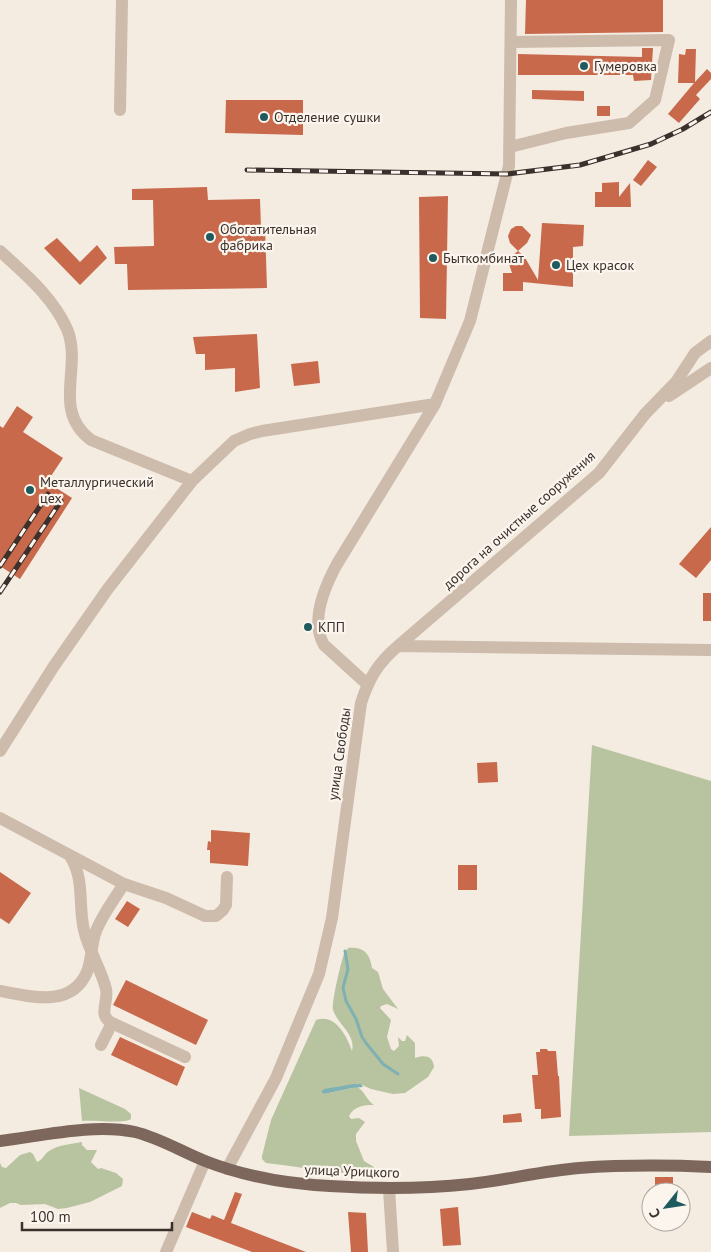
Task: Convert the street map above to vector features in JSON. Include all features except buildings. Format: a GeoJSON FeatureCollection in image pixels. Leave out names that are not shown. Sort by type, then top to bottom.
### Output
{"type":"FeatureCollection","features":[{"type":"Feature","properties":{"kind":"main road","name":"улица Урицкого"},"geometry":{"type":"LineString","coordinates":[[0,1141],[82,1130],[136,1132],[205,1161],[270,1181],[389,1189],[472,1183],[578,1168],[663,1165],[711,1167]]}},
{"type":"Feature","properties":{"kind":"street"},"geometry":{"type":"LineString","coordinates":[[120,110],[122,0]]}},
{"type":"Feature","properties":{"kind":"street"},"geometry":{"type":"LineString","coordinates":[[367,684],[328,649],[322,640],[319,622],[323,597],[330,576],[435,404],[470,321],[509,166],[511,0]]}},
{"type":"Feature","properties":{"kind":"street"},"geometry":{"type":"LineString","coordinates":[[510,147],[566,133],[629,123],[655,100],[669,40],[511,42]]}},
{"type":"Feature","properties":{"kind":"street"},"geometry":{"type":"LineString","coordinates":[[0,252],[52,304],[68,331],[71,349],[70,407],[72,416],[80,430],[91,440],[192,481]]}},
{"type":"Feature","properties":{"kind":"street","name":"дорога на очистные сооружения"},"geometry":{"type":"LineString","coordinates":[[398,646],[599,473],[645,414],[676,382],[695,353],[711,341]]}},
{"type":"Feature","properties":{"kind":"street"},"geometry":{"type":"LineString","coordinates":[[645,414],[711,368]]}},
{"type":"Feature","properties":{"kind":"street"},"geometry":{"type":"LineString","coordinates":[[0,751],[54,666],[102,598],[192,481],[226,447],[240,437],[250,434],[435,404]]}},
{"type":"Feature","properties":{"kind":"street"},"geometry":{"type":"LineString","coordinates":[[398,646],[711,650]]}},
{"type":"Feature","properties":{"kind":"street","name":"улица Свободы"},"geometry":{"type":"LineString","coordinates":[[227,1169],[276,1078],[319,974],[332,918],[361,704],[367,684],[379,664],[398,646]]}},
{"type":"Feature","properties":{"kind":"street"},"geometry":{"type":"LineString","coordinates":[[0,818],[124,884],[166,898],[205,916],[220,913],[226,905],[227,877]]}},
{"type":"Feature","properties":{"kind":"street"},"geometry":{"type":"LineString","coordinates":[[70,856],[76,866],[79,877],[82,920],[106,991],[105,1017],[112,1023],[185,1057]]}},
{"type":"Feature","properties":{"kind":"street"},"geometry":{"type":"LineString","coordinates":[[0,991],[45,998],[63,994],[76,986],[86,974],[96,931],[109,905],[124,884]]}},
{"type":"Feature","properties":{"kind":"street"},"geometry":{"type":"LineString","coordinates":[[101,1045],[112,1023]]}},
{"type":"Feature","properties":{"kind":"street"},"geometry":{"type":"LineString","coordinates":[[166,1252],[205,1161]]}},
{"type":"Feature","properties":{"kind":"street"},"geometry":{"type":"LineString","coordinates":[[389,1189],[393,1252]]}},
{"type":"Feature","properties":{"kind":"green space"},"geometry":{"type":"Polygon","coordinates":[[[592,745],[711,781],[711,1132],[569,1136],[592,745]]]}},
{"type":"Feature","properties":{"kind":"green space"},"geometry":{"type":"Polygon","coordinates":[[[348,948],[358,948],[368,955],[372,968],[378,972],[383,989],[398,1009],[387,1004],[380,1008],[391,1020],[387,1037],[391,1049],[394,1051],[399,1046],[398,1037],[405,1041],[407,1035],[415,1043],[415,1058],[422,1056],[430,1058],[434,1067],[428,1077],[405,1093],[393,1094],[371,1089],[360,1084],[321,1092],[324,1094],[357,1087],[374,1105],[356,1108],[349,1116],[351,1119],[359,1118],[365,1122],[356,1134],[356,1141],[364,1161],[374,1167],[378,1173],[336,1172],[266,1163],[262,1156],[271,1120],[316,1020],[329,1020],[339,1027],[352,1051],[353,1045],[349,1035],[333,1010],[341,964],[348,948]]]}},
{"type":"Feature","properties":{"kind":"green space"},"geometry":{"type":"Polygon","coordinates":[[[79,1088],[125,1109],[131,1114],[131,1119],[115,1122],[82,1121],[79,1088]]]}},
{"type":"Feature","properties":{"kind":"green space"},"geometry":{"type":"Polygon","coordinates":[[[82,1142],[82,1145],[87,1150],[97,1150],[91,1162],[98,1169],[101,1168],[116,1173],[123,1179],[122,1186],[90,1202],[67,1208],[58,1209],[45,1204],[21,1205],[10,1203],[0,1208],[0,1163],[2,1167],[6,1168],[20,1155],[30,1152],[37,1162],[53,1149],[82,1142]]]}},
{"type":"Feature","properties":{"kind":"water"},"geometry":{"type":"Polygon","coordinates":[[[361,1084],[363,1087],[324,1094],[321,1092],[324,1089],[361,1084]]]}},
{"type":"Feature","properties":{"kind":"waterway"},"geometry":{"type":"LineString","coordinates":[[345,951],[348,969],[343,988],[346,1001],[366,1043],[383,1064],[398,1074]]}},
{"type":"Feature","properties":{"kind":"railway"},"geometry":{"type":"LineString","coordinates":[[247,170],[507,174],[580,165],[651,144],[683,129],[711,112]]}},
{"type":"Feature","properties":{"kind":"railway"},"geometry":{"type":"LineString","coordinates":[[0,566],[48,494]]}},
{"type":"Feature","properties":{"kind":"railway"},"geometry":{"type":"LineString","coordinates":[[0,592],[61,501]]}},
{"type":"Feature","properties":{"kind":"place","name":"Гумеровка"},"geometry":{"type":"Point","coordinates":[584,66]}},
{"type":"Feature","properties":{"kind":"place","name":"Отделение сушки"},"geometry":{"type":"Point","coordinates":[264,117]}},
{"type":"Feature","properties":{"kind":"place","name":"Обогатительная фабрика"},"geometry":{"type":"Point","coordinates":[210,237]}},
{"type":"Feature","properties":{"kind":"place","name":"Быткомбинат"},"geometry":{"type":"Point","coordinates":[433,258]}},
{"type":"Feature","properties":{"kind":"place","name":"Цех красок"},"geometry":{"type":"Point","coordinates":[556,265]}},
{"type":"Feature","properties":{"kind":"place","name":"Металлургический цех"},"geometry":{"type":"Point","coordinates":[30,490]}},
{"type":"Feature","properties":{"kind":"place","name":"КПП"},"geometry":{"type":"Point","coordinates":[308,627]}}]}
